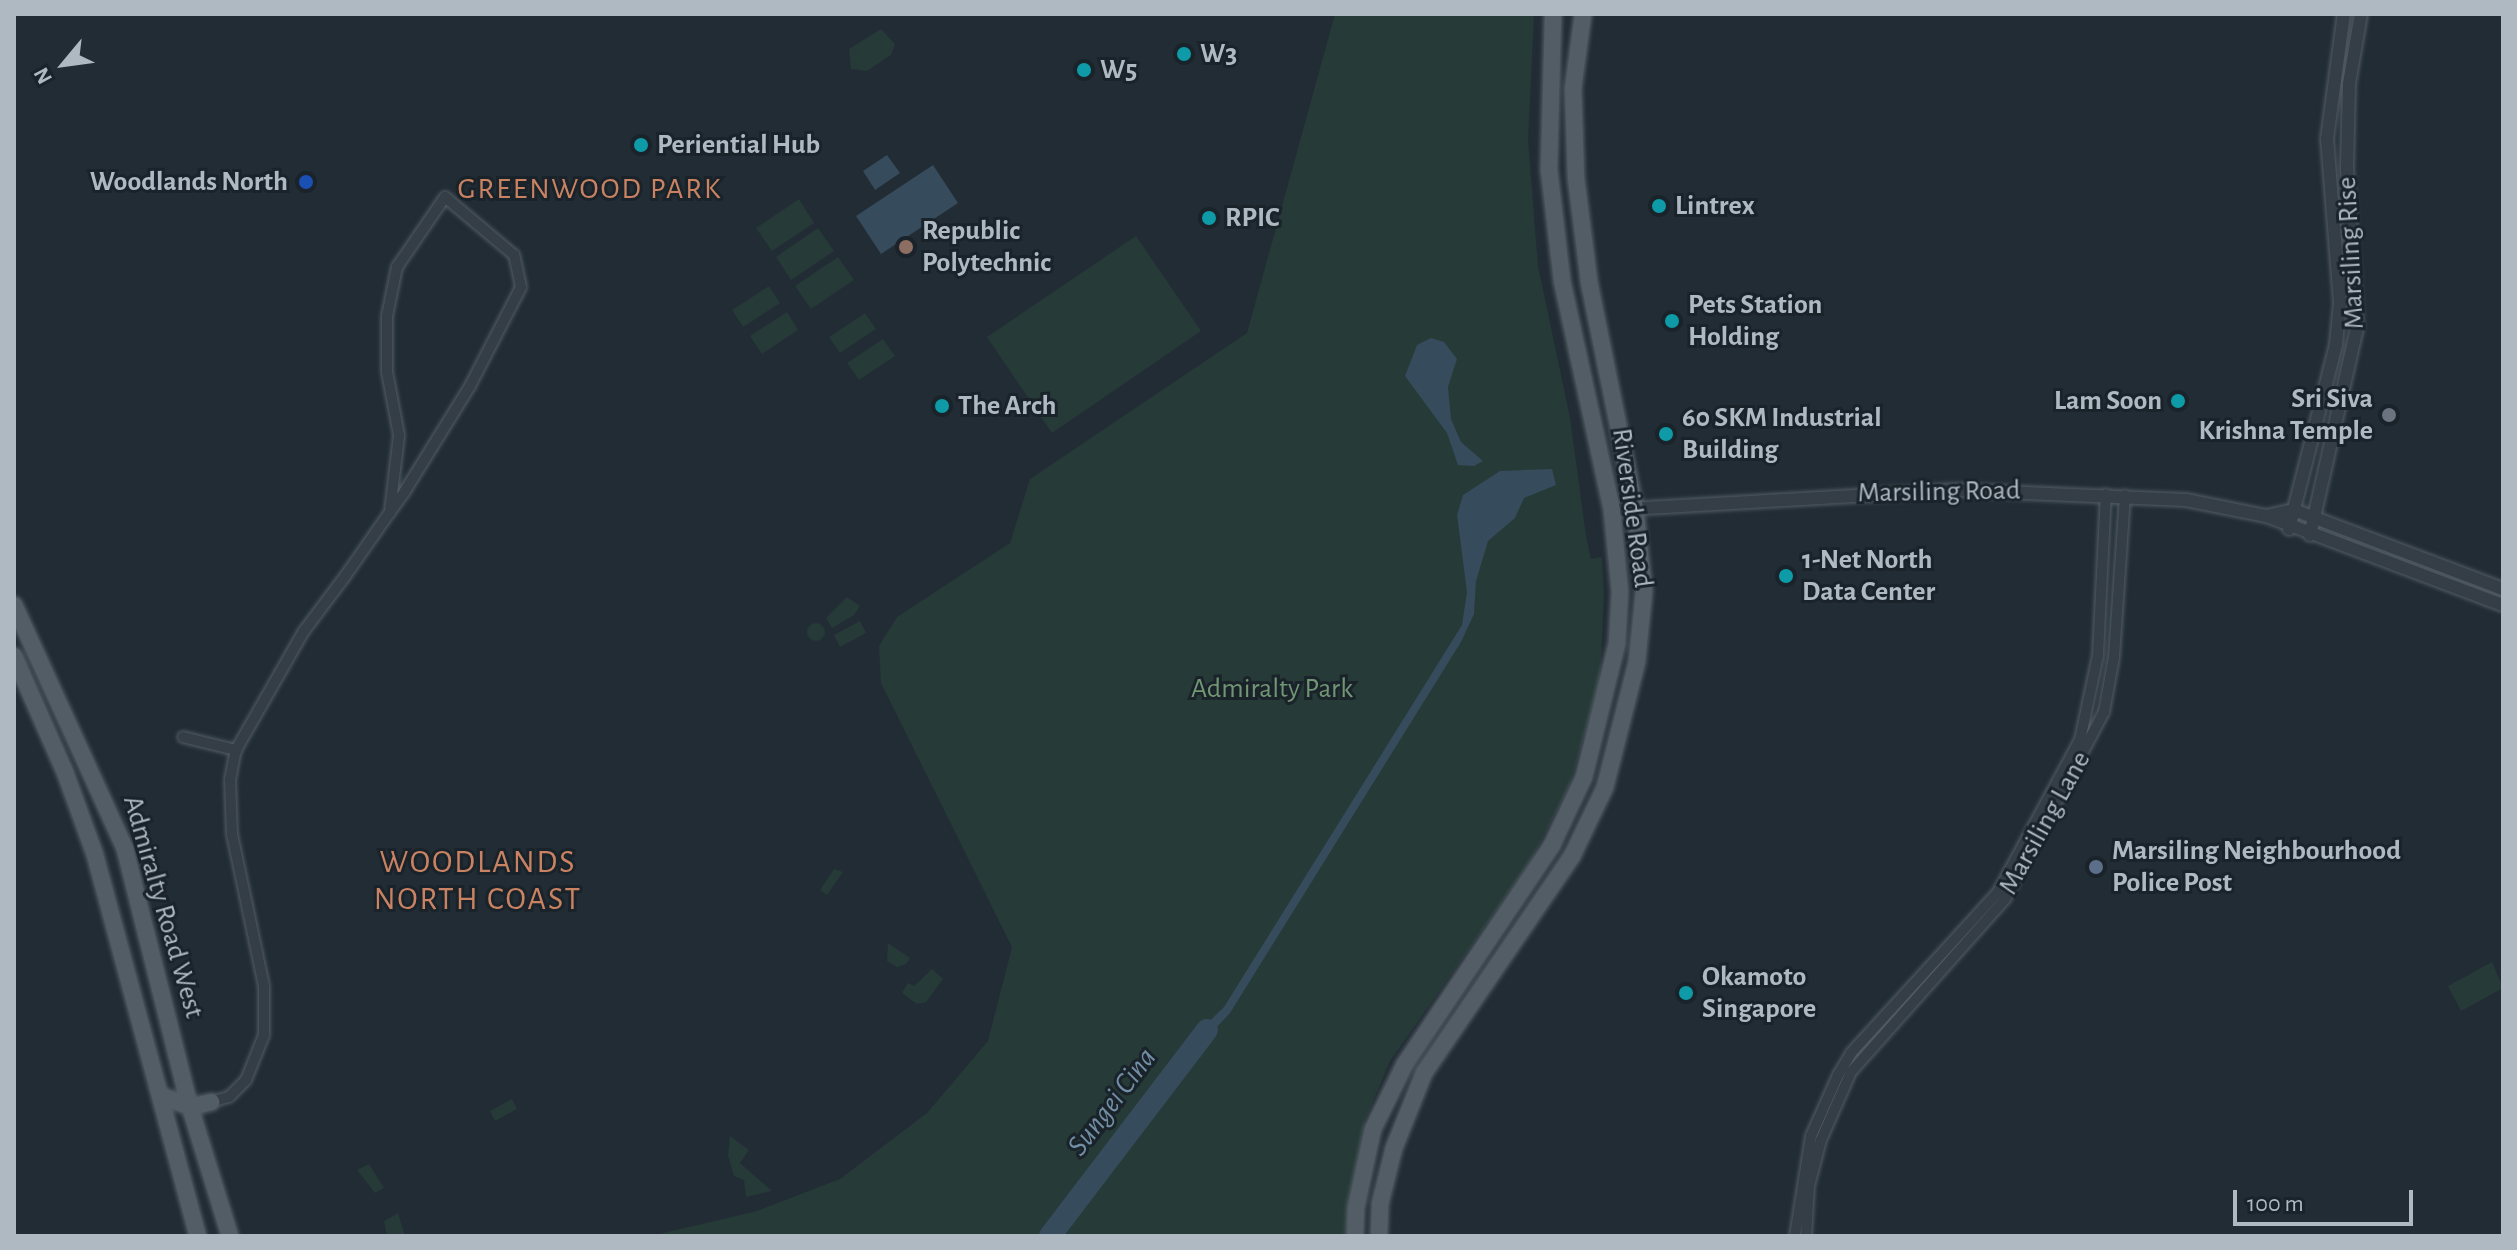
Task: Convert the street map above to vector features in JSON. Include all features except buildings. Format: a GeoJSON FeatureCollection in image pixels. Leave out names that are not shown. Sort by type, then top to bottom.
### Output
{"type":"FeatureCollection","features":[{"type":"Feature","properties":{"kind":"main road","name":"Riverside Road"},"geometry":{"type":"LineString","coordinates":[[1355,1236],[1356,1208],[1373,1129],[1405,1064],[1544,859],[1584,777],[1617,644],[1620,592],[1612,510],[1562,280],[1553,210],[1547,91],[1553,14]]}},
{"type":"Feature","properties":{"kind":"main road","name":"Riverside Road"},"geometry":{"type":"LineString","coordinates":[[1379,1236],[1380,1204],[1394,1148],[1424,1073],[1572,856],[1605,787],[1642,624],[1644,591],[1635,508],[1589,281],[1576,178],[1573,89],[1583,14]]}},
{"type":"Feature","properties":{"kind":"main road","name":"Admiralty Road West"},"geometry":{"type":"LineString","coordinates":[[14,605],[125,849],[190,1107],[230,1236]]}},
{"type":"Feature","properties":{"kind":"main road","name":"Admiralty Road West"},"geometry":{"type":"LineString","coordinates":[[14,656],[65,772],[95,855],[198,1236]]}},
{"type":"Feature","properties":{"kind":"main road"},"geometry":{"type":"LineString","coordinates":[[162,1096],[190,1107],[211,1102]]}},
{"type":"Feature","properties":{"kind":"main road"},"geometry":{"type":"LineString","coordinates":[[198,1136],[211,1102]]}},
{"type":"Feature","properties":{"kind":"main road"},"geometry":{"type":"LineString","coordinates":[[172,1135],[190,1107]]}},
{"type":"Feature","properties":{"kind":"street","name":"Marsiling Rise"},"geometry":{"type":"LineString","coordinates":[[2289,529],[2336,344],[2340,303],[2327,139],[2344,14]]}},
{"type":"Feature","properties":{"kind":"street","name":"Marsiling Rise"},"geometry":{"type":"LineString","coordinates":[[2310,535],[2357,328],[2347,167],[2349,84],[2361,14]]}},
{"type":"Feature","properties":{"kind":"street"},"geometry":{"type":"LineString","coordinates":[[211,1102],[229,1097],[246,1080],[264,1035],[264,986],[232,834],[230,780],[236,750],[304,631],[390,512],[470,386],[521,287],[514,255],[445,197],[397,267],[387,316],[387,372],[399,435],[390,512]]}},
{"type":"Feature","properties":{"kind":"street","name":"Marsiling Road"},"geometry":{"type":"LineString","coordinates":[[1612,510],[1957,490],[2125,495],[2266,516],[2294,510]]}},
{"type":"Feature","properties":{"kind":"street","name":"Marsiling Lane"},"geometry":{"type":"LineString","coordinates":[[1806,1236],[1809,1186],[1821,1140],[1851,1072],[1887,1020],[1998,892],[2080,740],[2098,655],[2106,494]]}},
{"type":"Feature","properties":{"kind":"street","name":"Marsiling Lane"},"geometry":{"type":"LineString","coordinates":[[1795,1236],[1811,1136],[1851,1053],[2005,899],[2104,712],[2114,657],[2125,495]]}},
{"type":"Feature","properties":{"kind":"street"},"geometry":{"type":"LineString","coordinates":[[2294,510],[2503,589]]}},
{"type":"Feature","properties":{"kind":"street","name":"Marsiling Road"},"geometry":{"type":"LineString","coordinates":[[2266,516],[2289,529],[2503,605]]}},
{"type":"Feature","properties":{"kind":"street"},"geometry":{"type":"LineString","coordinates":[[183,737],[236,750]]}},
{"type":"Feature","properties":{"kind":"green space","name":"Admiralty Park"},"geometry":{"type":"Polygon","coordinates":[[[1335,14],[1534,14],[1528,140],[1538,266],[1570,418],[1586,536],[1591,559],[1602,557],[1604,595],[1600,682],[1569,787],[1529,864],[1390,1061],[1365,1120],[1346,1236],[651,1236],[757,1211],[840,1179],[927,1113],[988,1041],[1012,947],[881,683],[879,646],[897,617],[1010,543],[1030,479],[1247,333],[1335,14]]]}},
{"type":"Feature","properties":{"kind":"green space"},"geometry":{"type":"Polygon","coordinates":[[[881,29],[895,44],[891,55],[867,71],[851,69],[849,49],[881,29]]]}},
{"type":"Feature","properties":{"kind":"green space"},"geometry":{"type":"Polygon","coordinates":[[[799,199],[814,223],[772,251],[756,228],[799,199]]]}},
{"type":"Feature","properties":{"kind":"green space"},"geometry":{"type":"Polygon","coordinates":[[[818,228],[834,251],[791,280],[776,257],[818,228]]]}},
{"type":"Feature","properties":{"kind":"green space"},"geometry":{"type":"Polygon","coordinates":[[[1136,236],[1201,331],[1052,433],[987,337],[1136,236]]]}},
{"type":"Feature","properties":{"kind":"green space"},"geometry":{"type":"Polygon","coordinates":[[[838,257],[854,280],[811,309],[795,286],[838,257]]]}},
{"type":"Feature","properties":{"kind":"green space"},"geometry":{"type":"Polygon","coordinates":[[[769,286],[780,303],[743,327],[732,310],[769,286]]]}},
{"type":"Feature","properties":{"kind":"green space"},"geometry":{"type":"Polygon","coordinates":[[[787,312],[798,330],[762,354],[750,336],[787,312]]]}},
{"type":"Feature","properties":{"kind":"green space"},"geometry":{"type":"Polygon","coordinates":[[[865,313],[876,329],[840,353],[829,337],[865,313]]]}},
{"type":"Feature","properties":{"kind":"green space"},"geometry":{"type":"Polygon","coordinates":[[[883,339],[895,356],[859,380],[847,363],[883,339]]]}},
{"type":"Feature","properties":{"kind":"green space"},"geometry":{"type":"Polygon","coordinates":[[[847,597],[860,606],[854,615],[832,628],[826,618],[847,597]]]}},
{"type":"Feature","properties":{"kind":"green space"},"geometry":{"type":"Polygon","coordinates":[[[860,621],[866,633],[840,647],[834,635],[860,621]]]}},
{"type":"Feature","properties":{"kind":"green space"},"geometry":{"type":"Polygon","coordinates":[[[816,623],[825,632],[816,641],[807,632],[816,623]]]}},
{"type":"Feature","properties":{"kind":"green space"},"geometry":{"type":"Polygon","coordinates":[[[834,869],[843,872],[827,895],[820,890],[834,869]]]}},
{"type":"Feature","properties":{"kind":"green space"},"geometry":{"type":"Polygon","coordinates":[[[888,943],[910,958],[906,964],[897,967],[887,961],[888,943]]]}},
{"type":"Feature","properties":{"kind":"green space"},"geometry":{"type":"Polygon","coordinates":[[[2492,962],[2503,988],[2461,1011],[2448,986],[2492,962]]]}},
{"type":"Feature","properties":{"kind":"green space"},"geometry":{"type":"Polygon","coordinates":[[[932,969],[943,979],[926,1002],[917,1004],[902,993],[908,983],[914,986],[932,969]]]}},
{"type":"Feature","properties":{"kind":"green space"},"geometry":{"type":"Polygon","coordinates":[[[512,1099],[517,1109],[495,1121],[490,1111],[512,1099]]]}},
{"type":"Feature","properties":{"kind":"green space"},"geometry":{"type":"Polygon","coordinates":[[[730,1136],[749,1150],[740,1163],[772,1191],[746,1197],[744,1180],[734,1176],[728,1156],[730,1136]]]}},
{"type":"Feature","properties":{"kind":"green space"},"geometry":{"type":"Polygon","coordinates":[[[369,1164],[384,1188],[375,1193],[357,1170],[369,1164]]]}},
{"type":"Feature","properties":{"kind":"green space"},"geometry":{"type":"Polygon","coordinates":[[[398,1213],[405,1236],[387,1236],[384,1221],[398,1213]]]}},
{"type":"Feature","properties":{"kind":"water"},"geometry":{"type":"Polygon","coordinates":[[[887,155],[900,173],[875,190],[863,171],[887,155]]]}},
{"type":"Feature","properties":{"kind":"water"},"geometry":{"type":"Polygon","coordinates":[[[933,165],[958,203],[881,254],[856,216],[933,165]]]}},
{"type":"Feature","properties":{"kind":"water"},"geometry":{"type":"Polygon","coordinates":[[[1431,338],[1444,342],[1457,359],[1448,387],[1451,419],[1461,442],[1483,461],[1474,466],[1458,465],[1447,433],[1405,376],[1417,345],[1431,338]]]}},
{"type":"Feature","properties":{"kind":"water"},"geometry":{"type":"Polygon","coordinates":[[[1552,469],[1556,485],[1524,498],[1515,518],[1488,541],[1476,581],[1474,614],[1461,642],[1230,1013],[1190,1056],[1182,1048],[1224,1007],[1462,625],[1467,592],[1457,515],[1463,495],[1500,471],[1552,469]]]}},
{"type":"Feature","properties":{"kind":"waterway","name":"Sungei Cina"},"geometry":{"type":"LineString","coordinates":[[1050,1236],[1207,1030]]}},
{"type":"Feature","properties":{"kind":"place","name":"W3"},"geometry":{"type":"Point","coordinates":[1184,54]}},
{"type":"Feature","properties":{"kind":"place","name":"W5"},"geometry":{"type":"Point","coordinates":[1084,70]}},
{"type":"Feature","properties":{"kind":"place","name":"Periential Hub"},"geometry":{"type":"Point","coordinates":[641,145]}},
{"type":"Feature","properties":{"kind":"place","name":"Woodlands North"},"geometry":{"type":"Point","coordinates":[306,182]}},
{"type":"Feature","properties":{"kind":"place","name":"Lintrex"},"geometry":{"type":"Point","coordinates":[1659,206]}},
{"type":"Feature","properties":{"kind":"place","name":"RPIC"},"geometry":{"type":"Point","coordinates":[1209,218]}},
{"type":"Feature","properties":{"kind":"place","name":"Republic Polytechnic"},"geometry":{"type":"Point","coordinates":[906,247]}},
{"type":"Feature","properties":{"kind":"place","name":"Pets Station Holding"},"geometry":{"type":"Point","coordinates":[1672,321]}},
{"type":"Feature","properties":{"kind":"place","name":"Lam Soon"},"geometry":{"type":"Point","coordinates":[2178,401]}},
{"type":"Feature","properties":{"kind":"place","name":"The Arch"},"geometry":{"type":"Point","coordinates":[942,406]}},
{"type":"Feature","properties":{"kind":"place","name":"Sri Siva Krishna Temple"},"geometry":{"type":"Point","coordinates":[2389,415]}},
{"type":"Feature","properties":{"kind":"place","name":"60 SKM Industrial Building"},"geometry":{"type":"Point","coordinates":[1666,434]}},
{"type":"Feature","properties":{"kind":"place","name":"1-Net North Data Center"},"geometry":{"type":"Point","coordinates":[1786,576]}},
{"type":"Feature","properties":{"kind":"place","name":"Marsiling Neighbourhood Police Post"},"geometry":{"type":"Point","coordinates":[2096,867]}},
{"type":"Feature","properties":{"kind":"place","name":"Okamoto Singapore"},"geometry":{"type":"Point","coordinates":[1686,993]}},
{"type":"Feature","properties":{"kind":"district","name":"GREENWOOD PARK"},"geometry":{"type":"Point","coordinates":[590,189]}},
{"type":"Feature","properties":{"kind":"district","name":"WOODLANDS NORTH COAST"},"geometry":{"type":"Point","coordinates":[478,882]}}]}
